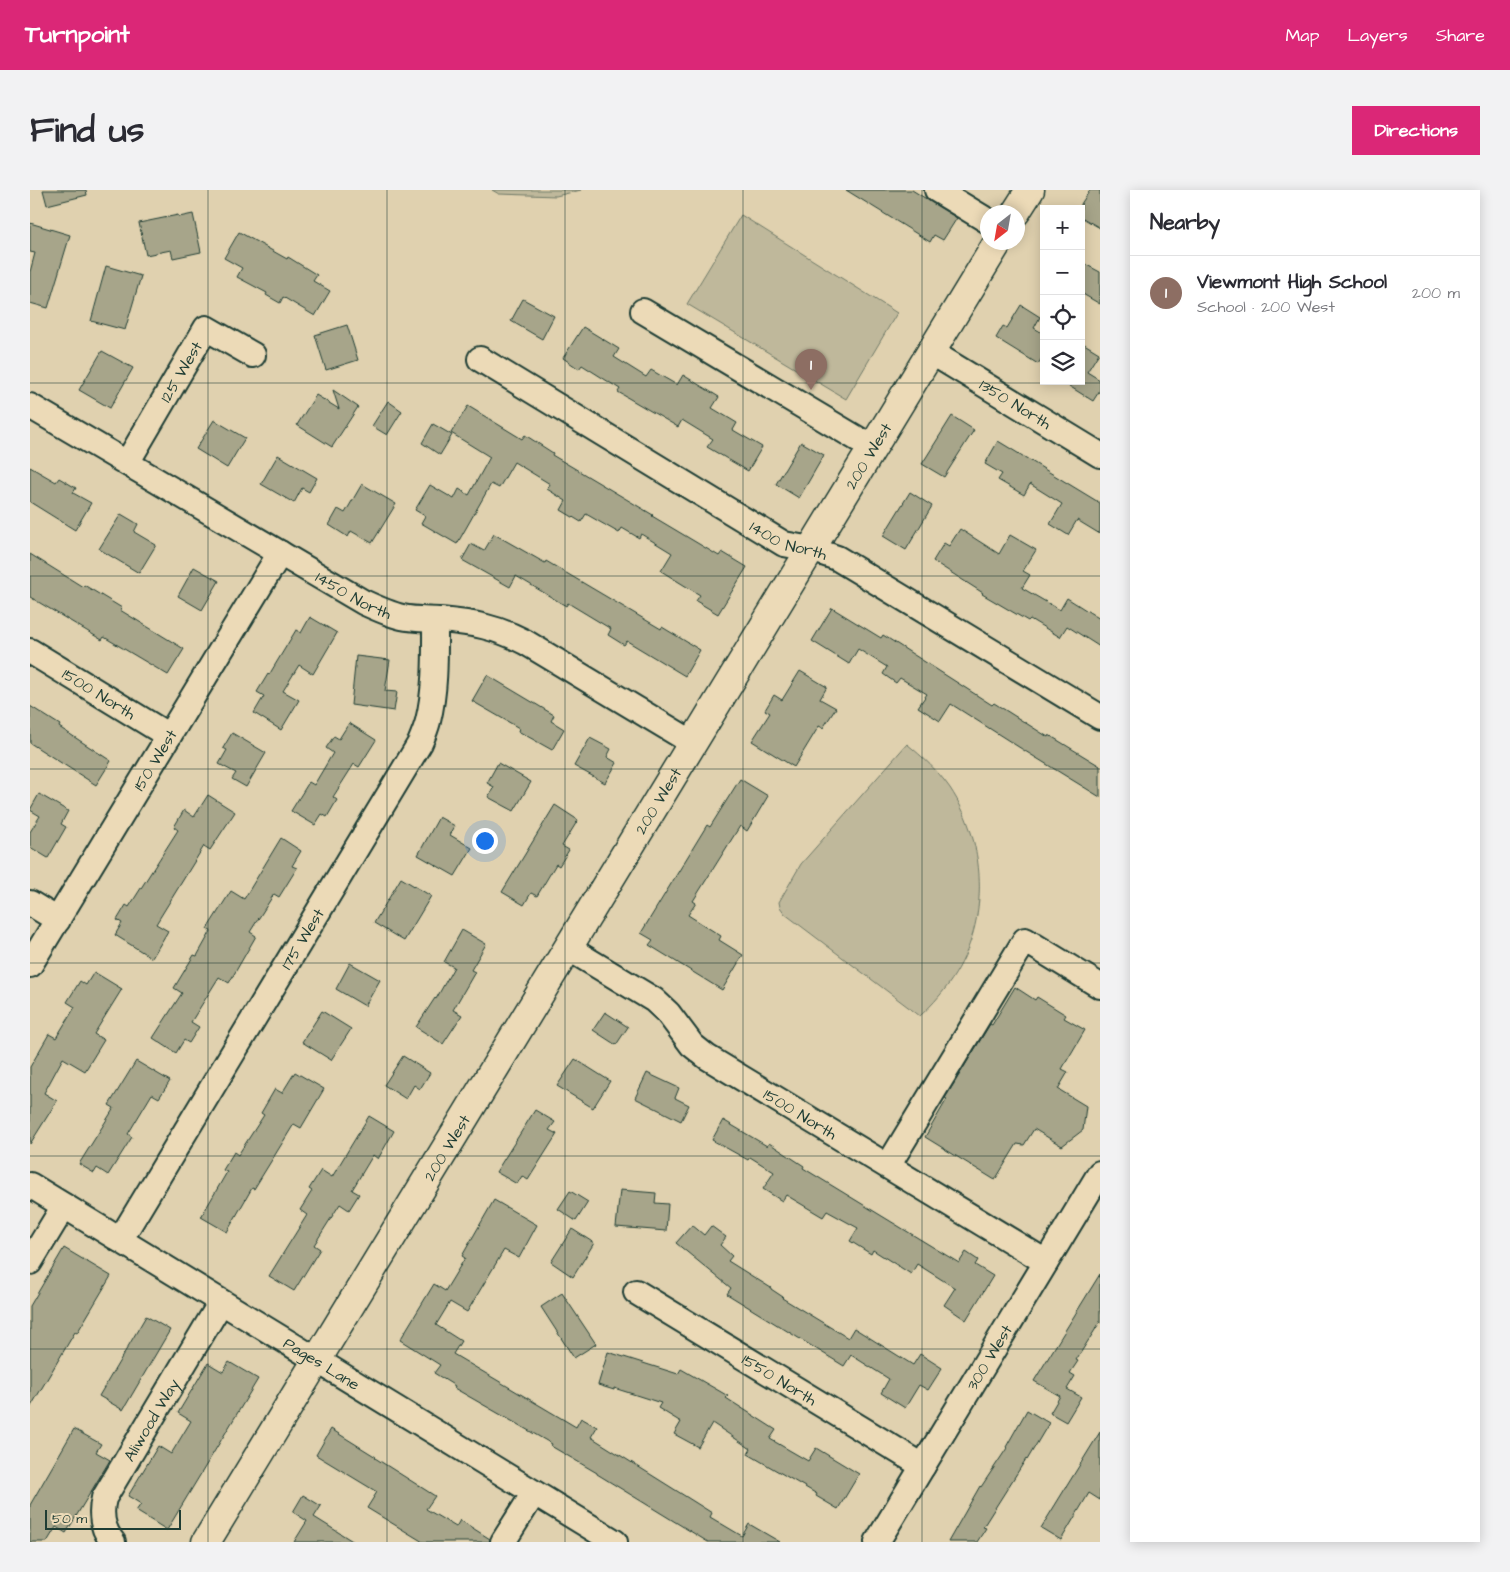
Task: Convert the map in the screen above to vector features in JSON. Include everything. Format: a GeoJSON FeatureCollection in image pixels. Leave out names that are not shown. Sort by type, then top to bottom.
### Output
{"type":"FeatureCollection","features":[{"type":"Feature","properties":{"kind":"main road"},"geometry":{"type":"LineString","coordinates":[[1020,205],[1030,190]]}},
{"type":"Feature","properties":{"kind":"main road","name":"200 West"},"geometry":{"type":"LineString","coordinates":[[206,1542],[993,250]]}},
{"type":"Feature","properties":{"kind":"street"},"geometry":{"type":"LineString","coordinates":[[937,190],[980,216]]}},
{"type":"Feature","properties":{"kind":"street"},"geometry":{"type":"LineString","coordinates":[[644,311],[873,448]]}},
{"type":"Feature","properties":{"kind":"street","name":"125 West"},"geometry":{"type":"LineString","coordinates":[[127,463],[206,328],[253,355]]}},
{"type":"Feature","properties":{"kind":"street","name":"1350 North"},"geometry":{"type":"LineString","coordinates":[[931,352],[1100,455]]}},
{"type":"Feature","properties":{"kind":"street","name":"1400 North"},"geometry":{"type":"LineString","coordinates":[[480,359],[784,544],[811,549],[837,558],[1100,717]]}},
{"type":"Feature","properties":{"kind":"street","name":"1450 North"},"geometry":{"type":"LineString","coordinates":[[30,406],[363,602],[404,618],[482,625],[512,635],[693,743]]}},
{"type":"Feature","properties":{"kind":"street","name":"150 West"},"geometry":{"type":"LineString","coordinates":[[30,966],[280,553]]}},
{"type":"Feature","properties":{"kind":"street","name":"175 West"},"geometry":{"type":"LineString","coordinates":[[120,1240],[420,744],[428,723],[432,704],[435,620]]}},
{"type":"Feature","properties":{"kind":"street","name":"1500 North"},"geometry":{"type":"LineString","coordinates":[[30,651],[169,736]]}},
{"type":"Feature","properties":{"kind":"street"},"geometry":{"type":"LineString","coordinates":[[30,903],[58,920]]}},
{"type":"Feature","properties":{"kind":"street"},"geometry":{"type":"LineString","coordinates":[[888,1166],[1025,940],[1100,986]]}},
{"type":"Feature","properties":{"kind":"street","name":"1500 North"},"geometry":{"type":"LineString","coordinates":[[568,948],[654,1000],[668,1013],[692,1045],[707,1057],[1046,1262]]}},
{"type":"Feature","properties":{"kind":"street","name":"300 West"},"geometry":{"type":"LineString","coordinates":[[877,1542],[1100,1172]]}},
{"type":"Feature","properties":{"kind":"street","name":"Pages Lane"},"geometry":{"type":"LineString","coordinates":[[30,1185],[615,1542]]}},
{"type":"Feature","properties":{"kind":"street"},"geometry":{"type":"LineString","coordinates":[[30,1262],[64,1206]]}},
{"type":"Feature","properties":{"kind":"street","name":"1550 North"},"geometry":{"type":"LineString","coordinates":[[636,1292],[923,1466]]}},
{"type":"Feature","properties":{"kind":"street","name":"Aliwood Way"},"geometry":{"type":"LineString","coordinates":[[113,1542],[106,1530],[102,1514],[102,1506],[107,1490],[221,1302]]}},
{"type":"Feature","properties":{"kind":"street"},"geometry":{"type":"LineString","coordinates":[[503,1542],[534,1493]]}},
{"type":"Feature","properties":{"kind":"shaded area"},"geometry":{"type":"Polygon","coordinates":[[[492,190],[581,190],[556,196],[499,194],[492,190]]]}},
{"type":"Feature","properties":{"kind":"shaded area"},"geometry":{"type":"Polygon","coordinates":[[[741,215],[897,313],[846,399],[687,304],[741,215]]]}},
{"type":"Feature","properties":{"kind":"shaded area"},"geometry":{"type":"Polygon","coordinates":[[[907,744],[924,759],[950,788],[963,811],[978,861],[977,913],[972,938],[962,962],[948,985],[920,1016],[785,914],[779,902],[801,864],[907,744]]]}},
{"type":"Feature","properties":{"kind":"building"},"geometry":{"type":"Polygon","coordinates":[[[43,190],[86,190],[87,195],[47,205],[43,190]]]}},
{"type":"Feature","properties":{"kind":"building"},"geometry":{"type":"Polygon","coordinates":[[[846,190],[912,190],[957,218],[943,240],[934,235],[930,242],[846,190]]]}},
{"type":"Feature","properties":{"kind":"building"},"geometry":{"type":"Polygon","coordinates":[[[1090,190],[1100,190],[1100,228],[1085,219],[1085,205],[1081,204],[1090,190]]]}},
{"type":"Feature","properties":{"kind":"building"},"geometry":{"type":"Polygon","coordinates":[[[193,214],[201,252],[173,258],[171,250],[146,255],[139,223],[193,214]]]}},
{"type":"Feature","properties":{"kind":"building"},"geometry":{"type":"Polygon","coordinates":[[[30,223],[70,235],[48,308],[30,303],[30,272],[35,253],[30,252],[30,223]]]}},
{"type":"Feature","properties":{"kind":"building"},"geometry":{"type":"Polygon","coordinates":[[[239,232],[287,259],[288,257],[317,275],[313,281],[330,291],[315,316],[283,297],[280,303],[266,295],[267,293],[237,277],[242,268],[224,258],[239,232]]]}},
{"type":"Feature","properties":{"kind":"building"},"geometry":{"type":"Polygon","coordinates":[[[1085,264],[1100,272],[1100,304],[1085,295],[1085,264]]]}},
{"type":"Feature","properties":{"kind":"building"},"geometry":{"type":"Polygon","coordinates":[[[106,266],[141,276],[125,330],[91,321],[106,266]]]}},
{"type":"Feature","properties":{"kind":"building"},"geometry":{"type":"Polygon","coordinates":[[[523,299],[554,316],[542,339],[511,321],[523,299]]]}},
{"type":"Feature","properties":{"kind":"building"},"geometry":{"type":"Polygon","coordinates":[[[1021,305],[1040,317],[1034,328],[1040,332],[1040,361],[1038,364],[996,338],[1003,326],[1007,328],[1021,305]]]}},
{"type":"Feature","properties":{"kind":"building"},"geometry":{"type":"Polygon","coordinates":[[[347,325],[358,360],[326,370],[315,335],[347,325]]]}},
{"type":"Feature","properties":{"kind":"building"},"geometry":{"type":"Polygon","coordinates":[[[583,327],[619,349],[614,357],[646,377],[651,370],[677,385],[683,375],[719,397],[712,408],[737,423],[733,430],[762,447],[748,471],[707,447],[713,439],[682,420],[678,427],[618,392],[620,389],[582,365],[579,369],[563,358],[583,327]]]}},
{"type":"Feature","properties":{"kind":"building"},"geometry":{"type":"Polygon","coordinates":[[[1085,344],[1099,353],[1087,372],[1100,380],[1100,390],[1093,401],[1067,385],[1085,385],[1085,344]]]}},
{"type":"Feature","properties":{"kind":"building"},"geometry":{"type":"Polygon","coordinates":[[[102,351],[133,368],[110,408],[79,390],[102,351]]]}},
{"type":"Feature","properties":{"kind":"building"},"geometry":{"type":"Polygon","coordinates":[[[333,390],[358,407],[332,447],[297,425],[316,395],[339,409],[333,390]]]}},
{"type":"Feature","properties":{"kind":"building"},"geometry":{"type":"Polygon","coordinates":[[[388,401],[402,411],[387,435],[372,426],[388,401]]]}},
{"type":"Feature","properties":{"kind":"building"},"geometry":{"type":"Polygon","coordinates":[[[468,406],[522,439],[525,435],[553,453],[552,455],[719,556],[722,552],[747,567],[718,614],[696,601],[700,595],[661,571],[672,553],[641,534],[639,538],[622,528],[619,533],[586,514],[581,522],[561,510],[566,501],[547,489],[550,484],[514,462],[499,488],[491,484],[457,544],[421,523],[425,516],[415,510],[430,485],[454,499],[459,489],[469,495],[490,457],[451,433],[468,406]]]}},
{"type":"Feature","properties":{"kind":"building"},"geometry":{"type":"Polygon","coordinates":[[[952,416],[974,430],[944,477],[922,464],[952,416]]]}},
{"type":"Feature","properties":{"kind":"building"},"geometry":{"type":"Polygon","coordinates":[[[214,420],[245,438],[227,468],[196,449],[214,420]]]}},
{"type":"Feature","properties":{"kind":"building"},"geometry":{"type":"Polygon","coordinates":[[[433,424],[452,435],[440,455],[422,443],[433,424]]]}},
{"type":"Feature","properties":{"kind":"building"},"geometry":{"type":"Polygon","coordinates":[[[998,441],[1100,503],[1100,534],[1077,520],[1068,535],[1050,524],[1062,504],[1030,484],[1024,495],[998,480],[1002,474],[985,464],[998,441]]]}},
{"type":"Feature","properties":{"kind":"building"},"geometry":{"type":"Polygon","coordinates":[[[801,442],[824,455],[799,498],[776,484],[801,442]]]}},
{"type":"Feature","properties":{"kind":"building"},"geometry":{"type":"Polygon","coordinates":[[[278,455],[317,478],[309,492],[302,488],[294,503],[261,484],[278,455]]]}},
{"type":"Feature","properties":{"kind":"building"},"geometry":{"type":"Polygon","coordinates":[[[30,467],[56,482],[59,478],[76,488],[73,493],[91,503],[75,530],[30,502],[30,467]]]}},
{"type":"Feature","properties":{"kind":"building"},"geometry":{"type":"Polygon","coordinates":[[[362,484],[396,504],[372,543],[351,531],[348,537],[329,525],[338,509],[345,513],[362,484]]]}},
{"type":"Feature","properties":{"kind":"building"},"geometry":{"type":"Polygon","coordinates":[[[910,492],[932,506],[906,550],[883,536],[910,492]]]}},
{"type":"Feature","properties":{"kind":"building"},"geometry":{"type":"Polygon","coordinates":[[[121,514],[138,524],[134,532],[156,545],[139,573],[99,549],[121,514]]]}},
{"type":"Feature","properties":{"kind":"building"},"geometry":{"type":"Polygon","coordinates":[[[960,529],[999,554],[1010,535],[1036,550],[1023,571],[1030,575],[1022,588],[1060,610],[1067,598],[1100,619],[1100,647],[1067,626],[1060,637],[1030,619],[1028,621],[982,594],[933,561],[944,543],[949,546],[960,529]]]}},
{"type":"Feature","properties":{"kind":"building"},"geometry":{"type":"Polygon","coordinates":[[[494,534],[545,563],[546,561],[700,650],[685,676],[627,641],[624,645],[608,635],[611,629],[568,603],[566,606],[516,576],[510,587],[462,560],[471,544],[484,551],[494,534]]]}},
{"type":"Feature","properties":{"kind":"building"},"geometry":{"type":"Polygon","coordinates":[[[30,554],[83,587],[84,585],[122,608],[120,610],[184,649],[168,675],[104,637],[102,640],[30,597],[30,554]]]}},
{"type":"Feature","properties":{"kind":"building"},"geometry":{"type":"Polygon","coordinates":[[[194,567],[219,581],[202,610],[178,596],[194,567]]]}},
{"type":"Feature","properties":{"kind":"building"},"geometry":{"type":"Polygon","coordinates":[[[832,608],[881,638],[883,635],[992,705],[994,703],[1048,737],[1049,735],[1100,766],[1100,797],[951,704],[940,721],[918,707],[927,694],[900,678],[896,683],[883,674],[887,667],[858,649],[849,664],[812,641],[832,608]]]}},
{"type":"Feature","properties":{"kind":"building"},"geometry":{"type":"Polygon","coordinates":[[[310,617],[337,633],[313,674],[299,665],[283,691],[299,700],[281,730],[254,713],[264,696],[257,692],[296,630],[301,633],[310,617]]]}},
{"type":"Feature","properties":{"kind":"building"},"geometry":{"type":"Polygon","coordinates":[[[356,656],[390,660],[385,691],[397,692],[394,711],[351,705],[356,656]]]}},
{"type":"Feature","properties":{"kind":"building"},"geometry":{"type":"Polygon","coordinates":[[[800,671],[827,687],[820,699],[836,708],[823,728],[819,726],[794,767],[752,741],[770,713],[765,710],[774,695],[782,700],[800,671]]]}},
{"type":"Feature","properties":{"kind":"building"},"geometry":{"type":"Polygon","coordinates":[[[487,675],[554,715],[551,721],[564,729],[552,750],[518,731],[519,728],[472,701],[487,675]]]}},
{"type":"Feature","properties":{"kind":"building"},"geometry":{"type":"Polygon","coordinates":[[[30,706],[111,761],[96,785],[30,743],[30,706]]]}},
{"type":"Feature","properties":{"kind":"building"},"geometry":{"type":"Polygon","coordinates":[[[349,723],[376,740],[359,767],[354,764],[333,797],[337,800],[327,817],[322,814],[315,825],[291,811],[309,782],[314,785],[333,753],[326,748],[334,736],[339,739],[349,723]]]}},
{"type":"Feature","properties":{"kind":"building"},"geometry":{"type":"Polygon","coordinates":[[[232,733],[266,753],[246,787],[232,779],[236,773],[219,764],[227,750],[223,748],[232,733]]]}},
{"type":"Feature","properties":{"kind":"building"},"geometry":{"type":"Polygon","coordinates":[[[590,738],[611,749],[607,757],[617,763],[605,783],[574,766],[590,738]]]}},
{"type":"Feature","properties":{"kind":"building"},"geometry":{"type":"Polygon","coordinates":[[[498,763],[531,782],[514,811],[488,797],[494,787],[487,783],[498,763]]]}},
{"type":"Feature","properties":{"kind":"building"},"geometry":{"type":"Polygon","coordinates":[[[740,779],[768,796],[747,831],[740,826],[693,901],[696,903],[688,915],[721,936],[719,940],[743,955],[722,990],[649,945],[653,940],[641,933],[707,825],[710,827],[740,779]]]}},
{"type":"Feature","properties":{"kind":"building"},"geometry":{"type":"Polygon","coordinates":[[[39,794],[68,811],[61,824],[66,827],[48,858],[30,847],[30,832],[40,816],[30,810],[39,794]]]}},
{"type":"Feature","properties":{"kind":"building"},"geometry":{"type":"Polygon","coordinates":[[[208,795],[235,812],[210,850],[204,846],[156,924],[168,931],[152,958],[115,935],[122,923],[117,920],[126,905],[129,907],[178,830],[174,827],[184,810],[194,817],[208,795]]]}},
{"type":"Feature","properties":{"kind":"building"},"geometry":{"type":"Polygon","coordinates":[[[555,805],[578,820],[562,846],[569,850],[559,866],[556,864],[537,896],[531,893],[524,905],[502,892],[555,805]]]}},
{"type":"Feature","properties":{"kind":"building"},"geometry":{"type":"Polygon","coordinates":[[[439,817],[455,826],[450,835],[472,848],[455,876],[418,855],[439,817]]]}},
{"type":"Feature","properties":{"kind":"building"},"geometry":{"type":"Polygon","coordinates":[[[281,838],[301,851],[292,866],[297,868],[279,897],[274,894],[250,932],[256,936],[229,983],[219,977],[191,1022],[199,1027],[189,1043],[184,1040],[176,1053],[153,1038],[182,993],[174,988],[194,955],[197,956],[211,931],[207,929],[231,891],[244,899],[281,838]]]}},
{"type":"Feature","properties":{"kind":"building"},"geometry":{"type":"Polygon","coordinates":[[[401,878],[431,896],[404,941],[374,923],[401,878]]]}},
{"type":"Feature","properties":{"kind":"building"},"geometry":{"type":"Polygon","coordinates":[[[462,930],[486,944],[471,970],[475,972],[453,1010],[462,1015],[443,1044],[416,1027],[436,999],[454,967],[444,962],[462,930]]]}},
{"type":"Feature","properties":{"kind":"building"},"geometry":{"type":"Polygon","coordinates":[[[350,963],[380,980],[365,1006],[336,989],[350,963]]]}},
{"type":"Feature","properties":{"kind":"building"},"geometry":{"type":"Polygon","coordinates":[[[94,972],[122,989],[94,1034],[104,1040],[85,1071],[63,1058],[44,1093],[57,1101],[30,1144],[30,1067],[49,1034],[56,1038],[75,1007],[67,1002],[80,981],[86,985],[94,972]]]}},
{"type":"Feature","properties":{"kind":"building"},"geometry":{"type":"Polygon","coordinates":[[[1015,987],[1035,1000],[1037,997],[1066,1015],[1064,1018],[1085,1030],[1062,1069],[1068,1072],[1058,1089],[1086,1106],[1083,1130],[1062,1146],[1034,1129],[1024,1145],[1017,1144],[995,1180],[925,1137],[947,1099],[945,1098],[1015,987]]]}},
{"type":"Feature","properties":{"kind":"building"},"geometry":{"type":"Polygon","coordinates":[[[322,1011],[351,1029],[331,1060],[302,1042],[322,1011]]]}},
{"type":"Feature","properties":{"kind":"building"},"geometry":{"type":"Polygon","coordinates":[[[605,1012],[628,1027],[616,1045],[593,1030],[605,1012]]]}},
{"type":"Feature","properties":{"kind":"building"},"geometry":{"type":"Polygon","coordinates":[[[403,1056],[430,1073],[420,1089],[414,1085],[406,1099],[384,1085],[403,1056]]]}},
{"type":"Feature","properties":{"kind":"building"},"geometry":{"type":"Polygon","coordinates":[[[575,1059],[610,1081],[593,1108],[557,1086],[575,1059]]]}},
{"type":"Feature","properties":{"kind":"building"},"geometry":{"type":"Polygon","coordinates":[[[136,1061],[170,1081],[159,1098],[152,1094],[128,1134],[132,1137],[108,1175],[97,1168],[94,1173],[79,1164],[114,1108],[109,1105],[136,1061]]]}},
{"type":"Feature","properties":{"kind":"building"},"geometry":{"type":"Polygon","coordinates":[[[295,1072],[324,1089],[301,1128],[294,1124],[254,1189],[252,1188],[227,1232],[201,1217],[227,1172],[223,1170],[234,1152],[238,1155],[264,1115],[261,1113],[275,1089],[282,1093],[295,1072]]]}},
{"type":"Feature","properties":{"kind":"building"},"geometry":{"type":"Polygon","coordinates":[[[647,1073],[679,1088],[675,1098],[689,1105],[681,1121],[635,1098],[647,1073]]]}},
{"type":"Feature","properties":{"kind":"building"},"geometry":{"type":"Polygon","coordinates":[[[535,1110],[555,1122],[549,1130],[557,1134],[528,1180],[522,1176],[517,1184],[496,1172],[535,1110]]]}},
{"type":"Feature","properties":{"kind":"building"},"geometry":{"type":"Polygon","coordinates":[[[369,1116],[394,1131],[378,1159],[373,1155],[352,1190],[359,1194],[349,1210],[340,1204],[314,1245],[320,1249],[294,1291],[269,1276],[307,1215],[300,1210],[312,1191],[309,1189],[321,1170],[332,1177],[369,1116]]]}},
{"type":"Feature","properties":{"kind":"building"},"geometry":{"type":"Polygon","coordinates":[[[723,1120],[767,1146],[769,1143],[804,1166],[803,1168],[959,1263],[966,1252],[978,1260],[975,1265],[993,1276],[966,1320],[944,1305],[955,1288],[917,1264],[911,1274],[873,1250],[871,1254],[850,1241],[858,1228],[827,1211],[823,1217],[786,1195],[782,1201],[763,1189],[774,1172],[750,1157],[748,1160],[712,1140],[723,1120]]]}},
{"type":"Feature","properties":{"kind":"building"},"geometry":{"type":"Polygon","coordinates":[[[620,1190],[656,1193],[655,1203],[668,1204],[666,1231],[616,1227],[620,1190]]]}},
{"type":"Feature","properties":{"kind":"building"},"geometry":{"type":"Polygon","coordinates":[[[570,1191],[588,1202],[576,1221],[558,1209],[570,1191]]]}},
{"type":"Feature","properties":{"kind":"building"},"geometry":{"type":"Polygon","coordinates":[[[494,1200],[537,1225],[519,1258],[504,1250],[467,1312],[450,1302],[436,1325],[461,1341],[453,1354],[576,1427],[581,1418],[597,1427],[591,1437],[712,1513],[710,1517],[742,1536],[749,1524],[780,1542],[708,1542],[551,1446],[552,1444],[454,1388],[455,1386],[434,1373],[440,1365],[400,1340],[434,1284],[445,1291],[465,1258],[462,1256],[494,1200]]]}},
{"type":"Feature","properties":{"kind":"building"},"geometry":{"type":"Polygon","coordinates":[[[692,1225],[704,1235],[711,1226],[726,1237],[720,1245],[732,1256],[728,1261],[771,1288],[782,1298],[848,1338],[854,1328],[913,1365],[920,1354],[942,1368],[928,1390],[919,1385],[905,1408],[881,1393],[889,1379],[851,1355],[844,1366],[727,1294],[731,1288],[676,1243],[692,1225]]]}},
{"type":"Feature","properties":{"kind":"building"},"geometry":{"type":"Polygon","coordinates":[[[572,1229],[594,1243],[573,1277],[551,1262],[572,1229]]]}},
{"type":"Feature","properties":{"kind":"building"},"geometry":{"type":"Polygon","coordinates":[[[64,1248],[111,1276],[30,1408],[30,1306],[64,1248]]]}},
{"type":"Feature","properties":{"kind":"building"},"geometry":{"type":"Polygon","coordinates":[[[1100,1274],[1100,1322],[1070,1373],[1075,1376],[1067,1389],[1081,1397],[1066,1422],[1050,1413],[1060,1396],[1034,1381],[1100,1274]]]}},
{"type":"Feature","properties":{"kind":"building"},"geometry":{"type":"Polygon","coordinates":[[[562,1293],[596,1344],[574,1358],[541,1307],[562,1293]]]}},
{"type":"Feature","properties":{"kind":"building"},"geometry":{"type":"Polygon","coordinates":[[[146,1316],[170,1330],[123,1410],[99,1396],[146,1316]]]}},
{"type":"Feature","properties":{"kind":"building"},"geometry":{"type":"Polygon","coordinates":[[[608,1352],[678,1374],[681,1369],[728,1396],[726,1398],[776,1430],[770,1439],[808,1461],[816,1448],[859,1474],[838,1509],[816,1496],[817,1494],[748,1454],[751,1449],[712,1423],[698,1447],[674,1434],[681,1422],[658,1408],[661,1403],[614,1388],[614,1390],[598,1385],[608,1352]]]}},
{"type":"Feature","properties":{"kind":"building"},"geometry":{"type":"Polygon","coordinates":[[[229,1362],[258,1379],[167,1530],[136,1511],[141,1504],[128,1496],[158,1446],[171,1454],[191,1421],[178,1413],[208,1363],[223,1372],[229,1362]]]}},
{"type":"Feature","properties":{"kind":"building"},"geometry":{"type":"Polygon","coordinates":[[[1027,1410],[1049,1423],[1027,1460],[983,1527],[986,1528],[977,1542],[948,1542],[980,1486],[1007,1448],[1027,1410]]]}},
{"type":"Feature","properties":{"kind":"building"},"geometry":{"type":"Polygon","coordinates":[[[74,1429],[101,1444],[96,1452],[110,1460],[66,1533],[56,1527],[47,1542],[30,1542],[30,1505],[74,1429]]]}},
{"type":"Feature","properties":{"kind":"building"},"geometry":{"type":"Polygon","coordinates":[[[331,1429],[435,1496],[426,1509],[456,1527],[460,1520],[490,1539],[489,1542],[423,1542],[367,1508],[377,1492],[316,1455],[331,1429]]]}},
{"type":"Feature","properties":{"kind":"building"},"geometry":{"type":"Polygon","coordinates":[[[1100,1432],[1100,1500],[1089,1493],[1061,1540],[1041,1528],[1100,1432]]]}},
{"type":"Feature","properties":{"kind":"building"},"geometry":{"type":"Polygon","coordinates":[[[303,1495],[321,1506],[314,1517],[354,1542],[294,1542],[307,1521],[293,1512],[303,1495]]]}},
{"type":"Feature","properties":{"kind":"place","name":"Viewmont High School"},"geometry":{"type":"Point","coordinates":[811,390]}}]}
